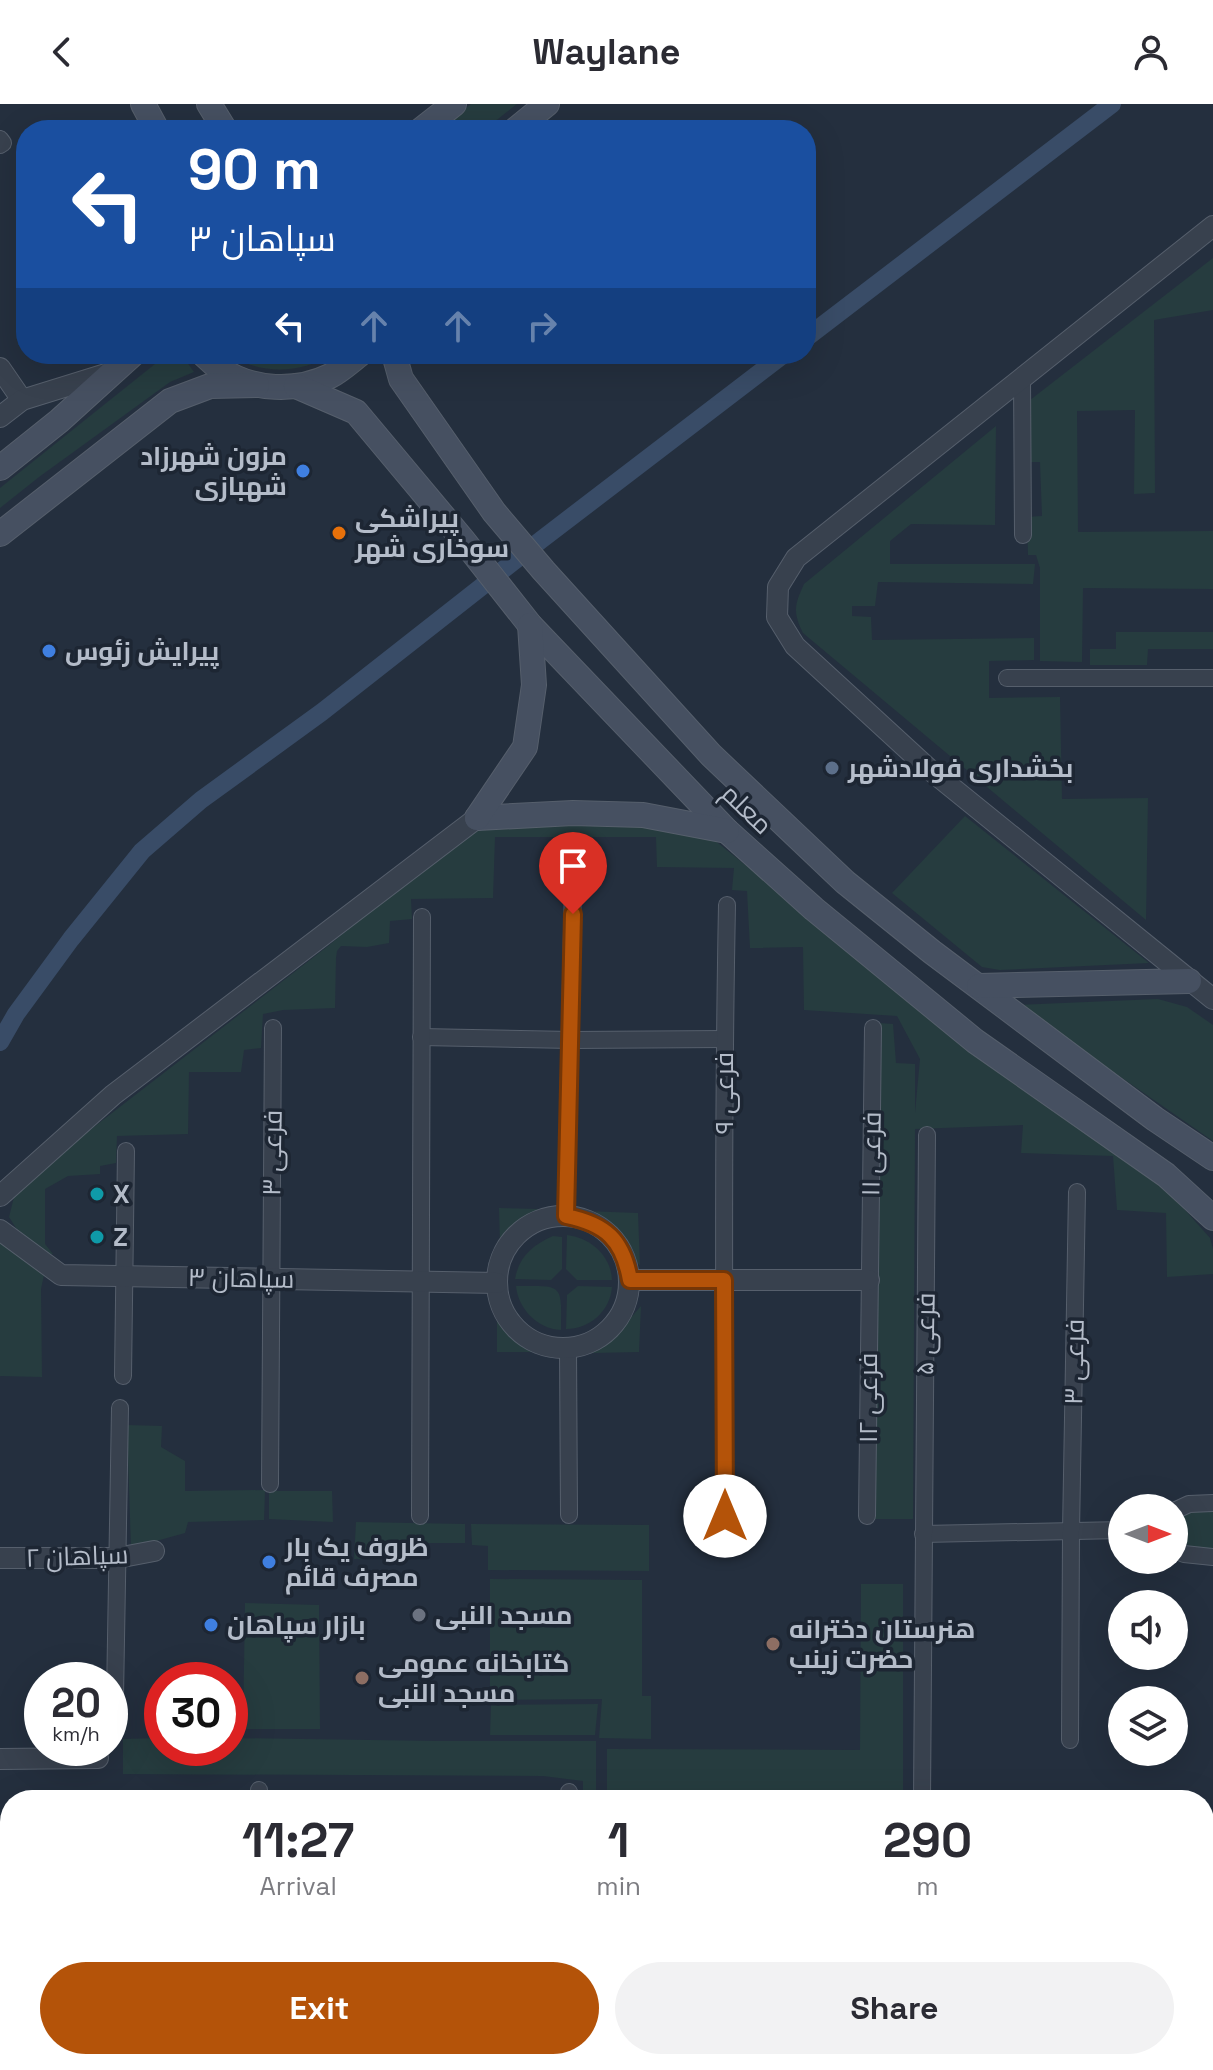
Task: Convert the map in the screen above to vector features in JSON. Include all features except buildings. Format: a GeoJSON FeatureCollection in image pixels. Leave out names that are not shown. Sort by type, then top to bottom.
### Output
{"type":"FeatureCollection","features":[{"type":"Feature","properties":{"kind":"main road"},"geometry":{"type":"LineString","coordinates":[[434,120],[454,104]]}},
{"type":"Feature","properties":{"kind":"main road"},"geometry":{"type":"LineString","coordinates":[[527,120],[547,104]]}},
{"type":"Feature","properties":{"kind":"main road"},"geometry":{"type":"LineString","coordinates":[[0,468],[123,364]]}},
{"type":"Feature","properties":{"kind":"main road"},"geometry":{"type":"LineString","coordinates":[[215,364],[257,385]]}},
{"type":"Feature","properties":{"kind":"main road"},"geometry":{"type":"LineString","coordinates":[[0,534],[170,401],[210,386],[296,386],[330,376],[346,364]]}},
{"type":"Feature","properties":{"kind":"main road","name":"معلم"},"geometry":{"type":"LineString","coordinates":[[397,364],[401,379],[494,512],[711,755],[845,882],[932,952],[1155,1119],[1213,1158]]}},
{"type":"Feature","properties":{"kind":"main road","name":"معلم"},"geometry":{"type":"LineString","coordinates":[[296,386],[356,412],[530,625],[727,831],[814,909],[975,1041],[1166,1175],[1213,1218]]}},
{"type":"Feature","properties":{"kind":"main road"},"geometry":{"type":"LineString","coordinates":[[477,818],[525,747],[534,685],[530,625]]}},
{"type":"Feature","properties":{"kind":"main road"},"geometry":{"type":"LineString","coordinates":[[477,818],[573,813],[643,815],[727,831]]}},
{"type":"Feature","properties":{"kind":"main road"},"geometry":{"type":"LineString","coordinates":[[814,909],[845,882]]}},
{"type":"Feature","properties":{"kind":"main road"},"geometry":{"type":"LineString","coordinates":[[979,986],[1189,981]]}},
{"type":"Feature","properties":{"kind":"street"},"geometry":{"type":"LineString","coordinates":[[1213,226],[796,558],[778,587],[777,617],[795,646],[929,769],[1213,999]]}},
{"type":"Feature","properties":{"kind":"street"},"geometry":{"type":"LineString","coordinates":[[0,417],[22,400],[120,364]]}},
{"type":"Feature","properties":{"kind":"street"},"geometry":{"type":"LineString","coordinates":[[0,368],[22,400]]}},
{"type":"Feature","properties":{"kind":"street"},"geometry":{"type":"LineString","coordinates":[[1022,379],[1023,535]]}},
{"type":"Feature","properties":{"kind":"street"},"geometry":{"type":"LineString","coordinates":[[1007,678],[1213,678]]}},
{"type":"Feature","properties":{"kind":"street"},"geometry":{"type":"LineString","coordinates":[[0,1196],[113,1095],[477,818]]}},
{"type":"Feature","properties":{"kind":"street"},"geometry":{"type":"LineString","coordinates":[[566,1216],[573,883]]}},
{"type":"Feature","properties":{"kind":"street","name":"فرعی ۹"},"geometry":{"type":"LineString","coordinates":[[725,1516],[724,1039],[727,905]]}},
{"type":"Feature","properties":{"kind":"street"},"geometry":{"type":"LineString","coordinates":[[420,1516],[422,917]]}},
{"type":"Feature","properties":{"kind":"street","name":"فرعی ۳"},"geometry":{"type":"LineString","coordinates":[[270,1484],[273,1028]]}},
{"type":"Feature","properties":{"kind":"street","name":"فرعی ۱۱"},"geometry":{"type":"LineString","coordinates":[[869,1280],[873,1028]]}},
{"type":"Feature","properties":{"kind":"street"},"geometry":{"type":"LineString","coordinates":[[421,1037],[724,1039]]}},
{"type":"Feature","properties":{"kind":"street","name":"فرعی ۵"},"geometry":{"type":"LineString","coordinates":[[922,1790],[927,1135]]}},
{"type":"Feature","properties":{"kind":"street"},"geometry":{"type":"LineString","coordinates":[[123,1376],[126,1151]]}},
{"type":"Feature","properties":{"kind":"street","name":"فرعی ۳"},"geometry":{"type":"LineString","coordinates":[[1070,1740],[1077,1192]]}},
{"type":"Feature","properties":{"kind":"street"},"geometry":{"type":"LineString","coordinates":[[566,1216],[594,1224],[617,1243],[626,1261],[630,1280],[627,1300],[619,1319],[605,1334],[588,1344],[568,1349],[547,1347],[527,1338],[511,1323],[500,1304],[497,1283],[500,1262],[510,1242],[526,1227],[545,1218],[566,1216]]}},
{"type":"Feature","properties":{"kind":"street","name":"سپاهان ۳"},"geometry":{"type":"LineString","coordinates":[[0,1230],[61,1275],[497,1283]]}},
{"type":"Feature","properties":{"kind":"street"},"geometry":{"type":"LineString","coordinates":[[630,1280],[869,1280]]}},
{"type":"Feature","properties":{"kind":"street","name":"فرعی ۱۲"},"geometry":{"type":"LineString","coordinates":[[867,1516],[869,1280]]}},
{"type":"Feature","properties":{"kind":"street"},"geometry":{"type":"LineString","coordinates":[[568,1349],[569,1515]]}},
{"type":"Feature","properties":{"kind":"street"},"geometry":{"type":"LineString","coordinates":[[116,1662],[120,1408]]}},
{"type":"Feature","properties":{"kind":"street"},"geometry":{"type":"LineString","coordinates":[[1188,1504],[1213,1503]]}},
{"type":"Feature","properties":{"kind":"street"},"geometry":{"type":"LineString","coordinates":[[923,1534],[1108,1530]]}},
{"type":"Feature","properties":{"kind":"street","name":"سپاهان ۲"},"geometry":{"type":"LineString","coordinates":[[0,1558],[117,1558],[154,1551]]}},
{"type":"Feature","properties":{"kind":"street"},"geometry":{"type":"LineString","coordinates":[[1188,1554],[1213,1557]]}},
{"type":"Feature","properties":{"kind":"street"},"geometry":{"type":"LineString","coordinates":[[0,1759],[24,1759]]}},
{"type":"Feature","properties":{"kind":"green space"},"geometry":{"type":"Polygon","coordinates":[[[471,104],[517,104],[497,120],[451,120],[471,104]]]}},
{"type":"Feature","properties":{"kind":"green space"},"geometry":{"type":"Polygon","coordinates":[[[1213,258],[1213,310],[1154,320],[1155,493],[1134,494],[1135,410],[1077,411],[1078,532],[1213,531],[1213,589],[1083,588],[1082,662],[1040,661],[1040,568],[1036,555],[1028,555],[1027,517],[1042,516],[1040,462],[1027,462],[1025,404],[1213,258]]]}},
{"type":"Feature","properties":{"kind":"green space"},"geometry":{"type":"Polygon","coordinates":[[[155,364],[188,364],[194,372],[170,382],[0,508],[0,488],[155,364]]]}},
{"type":"Feature","properties":{"kind":"green space"},"geometry":{"type":"Polygon","coordinates":[[[248,364],[310,364],[280,369],[248,364]]]}},
{"type":"Feature","properties":{"kind":"green space"},"geometry":{"type":"Polygon","coordinates":[[[996,426],[995,525],[911,524],[890,541],[890,564],[1035,564],[1033,584],[878,582],[875,606],[852,606],[852,616],[871,617],[872,640],[1034,638],[1034,660],[989,661],[989,698],[1060,697],[1062,799],[1148,798],[1146,920],[803,633],[796,614],[804,584],[996,426]]]}},
{"type":"Feature","properties":{"kind":"green space"},"geometry":{"type":"Polygon","coordinates":[[[1116,632],[1213,632],[1213,649],[1148,649],[1147,665],[1090,665],[1090,649],[1116,649],[1116,632]]]}},
{"type":"Feature","properties":{"kind":"green space"},"geometry":{"type":"Polygon","coordinates":[[[965,816],[1149,963],[1000,970],[982,967],[892,893],[965,816]]]}},
{"type":"Feature","properties":{"kind":"green space"},"geometry":{"type":"Polygon","coordinates":[[[477,823],[651,823],[713,839],[1031,1095],[1170,1193],[1210,1238],[1213,1274],[1167,1277],[1166,1213],[1117,1210],[1113,1156],[1021,1153],[1023,1125],[915,1129],[913,1519],[874,1519],[879,1023],[893,1024],[896,1063],[915,1064],[915,1113],[920,1059],[897,1016],[804,1010],[803,947],[750,948],[747,891],[732,890],[734,868],[657,867],[656,837],[495,837],[493,898],[411,899],[412,919],[390,921],[389,943],[367,947],[341,946],[336,958],[335,1008],[263,1014],[261,1048],[244,1050],[241,1072],[189,1072],[188,1134],[117,1136],[116,1163],[100,1166],[100,1174],[68,1176],[45,1189],[45,1244],[53,1254],[44,1254],[16,1228],[9,1217],[15,1193],[46,1164],[328,946],[477,823]]]}},
{"type":"Feature","properties":{"kind":"green space"},"geometry":{"type":"Polygon","coordinates":[[[1158,999],[1187,1007],[1213,1025],[1213,1141],[1017,1005],[1158,999]]]}},
{"type":"Feature","properties":{"kind":"green space"},"geometry":{"type":"Polygon","coordinates":[[[499,1208],[539,1209],[500,1244],[499,1208]]]}},
{"type":"Feature","properties":{"kind":"green space"},"geometry":{"type":"Polygon","coordinates":[[[585,1211],[638,1213],[640,1266],[616,1235],[585,1211]]]}},
{"type":"Feature","properties":{"kind":"green space"},"geometry":{"type":"Polygon","coordinates":[[[567,1235],[592,1244],[604,1256],[612,1280],[577,1280],[566,1269],[567,1235]]]}},
{"type":"Feature","properties":{"kind":"green space"},"geometry":{"type":"Polygon","coordinates":[[[553,1236],[562,1237],[562,1269],[551,1280],[515,1279],[528,1252],[553,1236]]]}},
{"type":"Feature","properties":{"kind":"green space"},"geometry":{"type":"Polygon","coordinates":[[[0,1242],[44,1275],[41,1289],[42,1377],[0,1376],[0,1242]]]}},
{"type":"Feature","properties":{"kind":"green space"},"geometry":{"type":"Polygon","coordinates":[[[516,1286],[543,1286],[556,1290],[561,1303],[561,1330],[544,1326],[530,1316],[520,1302],[516,1286]]]}},
{"type":"Feature","properties":{"kind":"green space"},"geometry":{"type":"Polygon","coordinates":[[[578,1286],[612,1287],[607,1304],[597,1317],[583,1326],[566,1329],[567,1295],[578,1286]]]}},
{"type":"Feature","properties":{"kind":"green space"},"geometry":{"type":"Polygon","coordinates":[[[641,1306],[639,1352],[592,1353],[616,1335],[641,1306]]]}},
{"type":"Feature","properties":{"kind":"green space"},"geometry":{"type":"Polygon","coordinates":[[[497,1311],[518,1334],[543,1352],[497,1352],[497,1311]]]}},
{"type":"Feature","properties":{"kind":"green space"},"geometry":{"type":"Polygon","coordinates":[[[127,1425],[162,1426],[161,1447],[185,1461],[185,1491],[265,1490],[264,1520],[188,1522],[185,1533],[131,1548],[127,1425]]]}},
{"type":"Feature","properties":{"kind":"green space"},"geometry":{"type":"Polygon","coordinates":[[[269,1491],[332,1491],[333,1522],[269,1519],[269,1491]]]}},
{"type":"Feature","properties":{"kind":"green space"},"geometry":{"type":"Polygon","coordinates":[[[1213,1508],[1213,1549],[1188,1544],[1188,1510],[1213,1508]]]}},
{"type":"Feature","properties":{"kind":"green space"},"geometry":{"type":"Polygon","coordinates":[[[356,1522],[465,1524],[465,1543],[417,1543],[417,1558],[354,1559],[356,1522]]]}},
{"type":"Feature","properties":{"kind":"green space"},"geometry":{"type":"Polygon","coordinates":[[[471,1524],[649,1525],[649,1571],[488,1570],[488,1546],[472,1545],[471,1524]]]}},
{"type":"Feature","properties":{"kind":"green space"},"geometry":{"type":"Polygon","coordinates":[[[490,1579],[642,1580],[642,1696],[651,1696],[651,1739],[599,1738],[602,1699],[490,1700],[490,1579]]]}},
{"type":"Feature","properties":{"kind":"green space"},"geometry":{"type":"Polygon","coordinates":[[[861,1584],[903,1584],[903,1790],[607,1790],[607,1749],[860,1750],[861,1584]]]}},
{"type":"Feature","properties":{"kind":"green space"},"geometry":{"type":"Polygon","coordinates":[[[245,1603],[319,1605],[320,1729],[248,1729],[248,1662],[244,1662],[245,1603]]]}},
{"type":"Feature","properties":{"kind":"green space"},"geometry":{"type":"Polygon","coordinates":[[[598,1704],[595,1735],[490,1735],[491,1705],[598,1704]]]}},
{"type":"Feature","properties":{"kind":"green space"},"geometry":{"type":"Polygon","coordinates":[[[144,1738],[144,1766],[248,1766],[248,1738],[596,1741],[596,1790],[583,1790],[583,1781],[543,1776],[123,1774],[123,1766],[128,1766],[128,1739],[144,1738]]]}},
{"type":"Feature","properties":{"kind":"waterway"},"geometry":{"type":"LineString","coordinates":[[816,330],[1112,104]]}},
{"type":"Feature","properties":{"kind":"waterway"},"geometry":{"type":"LineString","coordinates":[[0,1042],[16,1014],[71,939],[142,851],[201,800],[322,712],[771,364]]}},
{"type":"Feature","properties":{"kind":"place","name":"مزون شهرزاد شهبازی"},"geometry":{"type":"Point","coordinates":[303,471]}},
{"type":"Feature","properties":{"kind":"place","name":"پیراشکی سوخاری شهر"},"geometry":{"type":"Point","coordinates":[339,533]}},
{"type":"Feature","properties":{"kind":"place","name":"پیرایش زئوس"},"geometry":{"type":"Point","coordinates":[49,651]}},
{"type":"Feature","properties":{"kind":"place","name":"بخشداری فولادشهر"},"geometry":{"type":"Point","coordinates":[832,768]}},
{"type":"Feature","properties":{"kind":"place","name":"X"},"geometry":{"type":"Point","coordinates":[97,1194]}},
{"type":"Feature","properties":{"kind":"place","name":"Z"},"geometry":{"type":"Point","coordinates":[97,1237]}},
{"type":"Feature","properties":{"kind":"place","name":"ظروف یک بار مصرف قائم"},"geometry":{"type":"Point","coordinates":[269,1562]}},
{"type":"Feature","properties":{"kind":"place","name":"مسجد النبی"},"geometry":{"type":"Point","coordinates":[419,1615]}},
{"type":"Feature","properties":{"kind":"place","name":"بازار سپاهان"},"geometry":{"type":"Point","coordinates":[211,1625]}},
{"type":"Feature","properties":{"kind":"place","name":"هنرستان دخترانه حضرت زینب"},"geometry":{"type":"Point","coordinates":[773,1644]}},
{"type":"Feature","properties":{"kind":"place","name":"کتابخانه عمومی مسجد النبی"},"geometry":{"type":"Point","coordinates":[362,1678]}},
{"type":"Feature","properties":{"kind":"route"},"geometry":{"type":"LineString","coordinates":[[573,914],[566,1216],[586,1220],[603,1229],[617,1243],[626,1261],[630,1280],[724,1280],[725,1516]]}}]}
